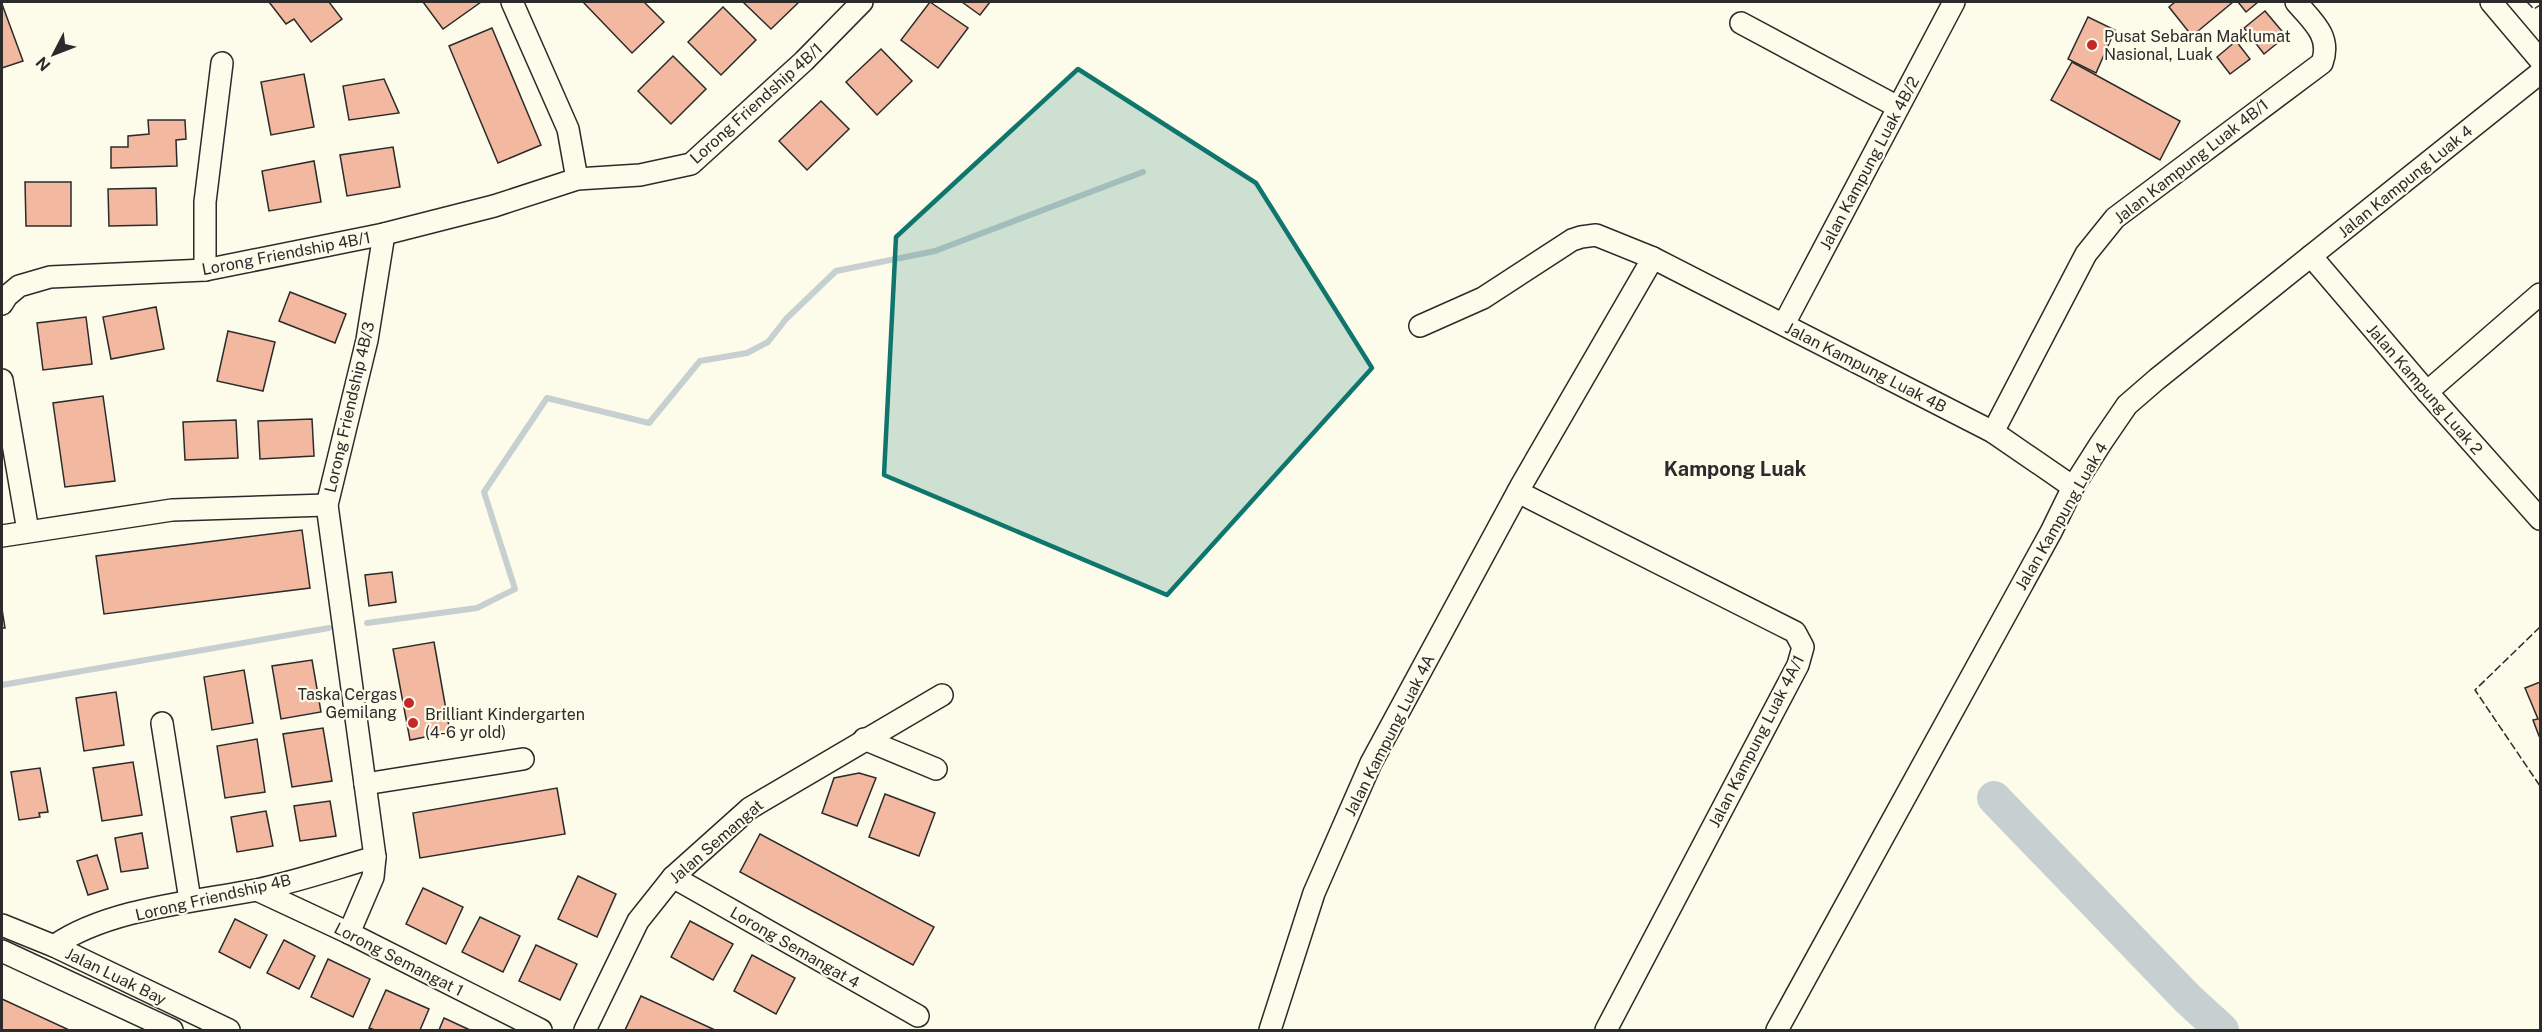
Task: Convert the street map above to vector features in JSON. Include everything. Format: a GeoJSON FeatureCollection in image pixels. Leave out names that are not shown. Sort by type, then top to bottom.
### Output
{"type":"FeatureCollection","features":[{"type":"Feature","properties":{"kind":"street"},"geometry":{"type":"LineString","coordinates":[[512,2],[568,129],[577,179]]}},
{"type":"Feature","properties":{"kind":"street","name":"Lorong Friendship 4B/1"},"geometry":{"type":"LineString","coordinates":[[3,298],[20,286],[50,277],[205,270],[384,234],[495,206],[577,179],[640,175],[691,164],[804,61],[862,2]]}},
{"type":"Feature","properties":{"kind":"street","name":"Jalan Kampung Luak 4B/2"},"geometry":{"type":"LineString","coordinates":[[1784,324],[1954,2]]}},
{"type":"Feature","properties":{"kind":"street","name":"Jalan Kampung Luak 4B/1"},"geometry":{"type":"LineString","coordinates":[[1993,432],[2086,254],[2101,233],[2115,218],[2322,63],[2325,43],[2319,29],[2296,2]]}},
{"type":"Feature","properties":{"kind":"street"},"geometry":{"type":"LineString","coordinates":[[2491,2],[2541,60]]}},
{"type":"Feature","properties":{"kind":"street"},"geometry":{"type":"LineString","coordinates":[[1741,23],[1898,107]]}},
{"type":"Feature","properties":{"kind":"street"},"geometry":{"type":"LineString","coordinates":[[205,270],[205,202],[222,63]]}},
{"type":"Feature","properties":{"kind":"street","name":"Jalan Kampung Luak 4"},"geometry":{"type":"LineString","coordinates":[[1777,1030],[2073,487],[2127,405],[2541,73]]}},
{"type":"Feature","properties":{"kind":"street","name":"Lorong Friendship 4B/3"},"geometry":{"type":"LineString","coordinates":[[349,933],[373,877],[375,857],[327,504],[367,340],[384,234]]}},
{"type":"Feature","properties":{"kind":"street","name":"Jalan Kampung Luak 4B"},"geometry":{"type":"LineString","coordinates":[[1420,326],[1483,298],[1551,253],[1581,237],[1596,235],[1653,258],[1993,432],[2073,487]]}},
{"type":"Feature","properties":{"kind":"street","name":"Jalan Kampung Luak 2"},"geometry":{"type":"LineString","coordinates":[[2311,256],[2427,392],[2541,519]]}},
{"type":"Feature","properties":{"kind":"street","name":"Jalan Kampung Luak 4A"},"geometry":{"type":"LineString","coordinates":[[1270,1030],[1314,893],[1357,792],[1386,734],[1524,482],[1653,258]]}},
{"type":"Feature","properties":{"kind":"street"},"geometry":{"type":"LineString","coordinates":[[2427,392],[2541,294]]}},
{"type":"Feature","properties":{"kind":"street"},"geometry":{"type":"LineString","coordinates":[[2,380],[28,531]]}},
{"type":"Feature","properties":{"kind":"street","name":"Jalan Kampung Luak 4A/1"},"geometry":{"type":"LineString","coordinates":[[1524,482],[1795,632],[1803,647],[1798,665],[1606,1030]]}},
{"type":"Feature","properties":{"kind":"street"},"geometry":{"type":"LineString","coordinates":[[2,536],[172,510],[327,504]]}},
{"type":"Feature","properties":{"kind":"street","name":"Jalan Semangat"},"geometry":{"type":"LineString","coordinates":[[585,1030],[638,921],[673,878],[750,808],[942,695]]}},
{"type":"Feature","properties":{"kind":"street"},"geometry":{"type":"LineString","coordinates":[[162,723],[190,900]]}},
{"type":"Feature","properties":{"kind":"street"},"geometry":{"type":"LineString","coordinates":[[864,739],[936,770]]}},
{"type":"Feature","properties":{"kind":"street"},"geometry":{"type":"LineString","coordinates":[[366,784],[524,759]]}},
{"type":"Feature","properties":{"kind":"street","name":"Lorong Friendship 4B"},"geometry":{"type":"LineString","coordinates":[[54,946],[83,928],[190,900],[257,890],[375,857]]}},
{"type":"Feature","properties":{"kind":"street","name":"Lorong Semangat 4"},"geometry":{"type":"LineString","coordinates":[[673,878],[918,1016]]}},
{"type":"Feature","properties":{"kind":"street","name":"Lorong Semangat 1"},"geometry":{"type":"LineString","coordinates":[[257,890],[349,933],[541,1030]]}},
{"type":"Feature","properties":{"kind":"street","name":"Jalan Luak Bay"},"geometry":{"type":"LineString","coordinates":[[2,925],[54,946],[229,1030]]}},
{"type":"Feature","properties":{"kind":"street","name":"Jalan Luak Bay"},"geometry":{"type":"LineString","coordinates":[[2,952],[171,1030]]}},
{"type":"Feature","properties":{"kind":"highlighted area"},"geometry":{"type":"Polygon","coordinates":[[[1078,69],[1256,183],[1372,368],[1167,595],[884,475],[896,237],[1078,69]]]}},
{"type":"Feature","properties":{"kind":"building"},"geometry":{"type":"Polygon","coordinates":[[[269,2],[329,2],[342,19],[311,42],[294,19],[286,24],[269,2]]]}},
{"type":"Feature","properties":{"kind":"building"},"geometry":{"type":"Polygon","coordinates":[[[423,2],[481,2],[443,29],[423,2]]]}},
{"type":"Feature","properties":{"kind":"building"},"geometry":{"type":"Polygon","coordinates":[[[583,2],[644,2],[664,22],[632,53],[583,2]]]}},
{"type":"Feature","properties":{"kind":"building"},"geometry":{"type":"Polygon","coordinates":[[[743,2],[799,2],[771,29],[743,2]]]}},
{"type":"Feature","properties":{"kind":"building"},"geometry":{"type":"Polygon","coordinates":[[[930,2],[968,28],[938,68],[901,40],[930,2]]]}},
{"type":"Feature","properties":{"kind":"building"},"geometry":{"type":"Polygon","coordinates":[[[962,2],[990,2],[980,15],[962,2]]]}},
{"type":"Feature","properties":{"kind":"building"},"geometry":{"type":"Polygon","coordinates":[[[2175,2],[2233,2],[2192,36],[2169,7],[2175,2]]]}},
{"type":"Feature","properties":{"kind":"building"},"geometry":{"type":"Polygon","coordinates":[[[2238,2],[2258,2],[2246,12],[2238,2]]]}},
{"type":"Feature","properties":{"kind":"building"},"geometry":{"type":"Polygon","coordinates":[[[2,4],[23,61],[2,68],[2,4]]]}},
{"type":"Feature","properties":{"kind":"building"},"geometry":{"type":"Polygon","coordinates":[[[723,7],[756,40],[721,75],[688,42],[723,7]]]}},
{"type":"Feature","properties":{"kind":"building"},"geometry":{"type":"Polygon","coordinates":[[[2265,11],[2286,36],[2264,54],[2244,28],[2265,11]]]}},
{"type":"Feature","properties":{"kind":"building","name":"Pusat Sebaran Maklumat Nasional, Luak"},"geometry":{"type":"Polygon","coordinates":[[[2088,17],[2115,30],[2096,73],[2068,59],[2088,17]]]}},
{"type":"Feature","properties":{"kind":"building"},"geometry":{"type":"Polygon","coordinates":[[[492,28],[541,145],[498,163],[449,46],[492,28]]]}},
{"type":"Feature","properties":{"kind":"building"},"geometry":{"type":"Polygon","coordinates":[[[2236,41],[2250,59],[2230,74],[2217,57],[2236,41]]]}},
{"type":"Feature","properties":{"kind":"building"},"geometry":{"type":"Polygon","coordinates":[[[881,49],[912,81],[877,115],[846,82],[881,49]]]}},
{"type":"Feature","properties":{"kind":"building"},"geometry":{"type":"Polygon","coordinates":[[[673,56],[706,89],[671,124],[638,91],[673,56]]]}},
{"type":"Feature","properties":{"kind":"building"},"geometry":{"type":"Polygon","coordinates":[[[2072,62],[2180,121],[2160,160],[2051,100],[2072,62]]]}},
{"type":"Feature","properties":{"kind":"building"},"geometry":{"type":"Polygon","coordinates":[[[304,74],[314,127],[271,135],[261,82],[304,74]]]}},
{"type":"Feature","properties":{"kind":"building"},"geometry":{"type":"Polygon","coordinates":[[[384,79],[399,113],[349,120],[343,86],[384,79]]]}},
{"type":"Feature","properties":{"kind":"building"},"geometry":{"type":"Polygon","coordinates":[[[821,101],[849,129],[807,170],[779,141],[821,101]]]}},
{"type":"Feature","properties":{"kind":"building"},"geometry":{"type":"Polygon","coordinates":[[[148,120],[185,120],[186,139],[176,140],[177,166],[111,168],[111,147],[128,147],[128,136],[149,134],[148,120]]]}},
{"type":"Feature","properties":{"kind":"building"},"geometry":{"type":"Polygon","coordinates":[[[393,147],[400,187],[347,196],[340,155],[393,147]]]}},
{"type":"Feature","properties":{"kind":"building"},"geometry":{"type":"Polygon","coordinates":[[[314,161],[321,202],[269,211],[262,171],[314,161]]]}},
{"type":"Feature","properties":{"kind":"building"},"geometry":{"type":"Polygon","coordinates":[[[25,182],[71,182],[71,226],[26,226],[25,182]]]}},
{"type":"Feature","properties":{"kind":"building"},"geometry":{"type":"Polygon","coordinates":[[[156,188],[157,225],[109,226],[108,189],[156,188]]]}},
{"type":"Feature","properties":{"kind":"building"},"geometry":{"type":"Polygon","coordinates":[[[290,292],[346,314],[335,343],[279,321],[290,292]]]}},
{"type":"Feature","properties":{"kind":"building"},"geometry":{"type":"Polygon","coordinates":[[[156,307],[164,349],[111,359],[103,317],[156,307]]]}},
{"type":"Feature","properties":{"kind":"building"},"geometry":{"type":"Polygon","coordinates":[[[86,317],[92,364],[43,370],[37,323],[86,317]]]}},
{"type":"Feature","properties":{"kind":"building"},"geometry":{"type":"Polygon","coordinates":[[[228,331],[275,342],[263,391],[217,381],[228,331]]]}},
{"type":"Feature","properties":{"kind":"building"},"geometry":{"type":"Polygon","coordinates":[[[103,396],[115,481],[65,487],[53,403],[103,396]]]}},
{"type":"Feature","properties":{"kind":"building"},"geometry":{"type":"Polygon","coordinates":[[[312,419],[314,456],[260,459],[258,421],[312,419]]]}},
{"type":"Feature","properties":{"kind":"building"},"geometry":{"type":"Polygon","coordinates":[[[236,420],[238,458],[185,460],[183,422],[236,420]]]}},
{"type":"Feature","properties":{"kind":"building"},"geometry":{"type":"Polygon","coordinates":[[[302,530],[310,588],[104,614],[96,556],[302,530]]]}},
{"type":"Feature","properties":{"kind":"building"},"geometry":{"type":"Polygon","coordinates":[[[392,572],[396,602],[369,606],[365,575],[392,572]]]}},
{"type":"Feature","properties":{"kind":"building"},"geometry":{"type":"Polygon","coordinates":[[[2,609],[5,628],[2,628],[2,609]]]}},
{"type":"Feature","properties":{"kind":"building"},"geometry":{"type":"Polygon","coordinates":[[[434,642],[450,732],[410,740],[393,649],[434,642]]]}},
{"type":"Feature","properties":{"kind":"building"},"geometry":{"type":"Polygon","coordinates":[[[312,660],[321,712],[281,719],[272,666],[312,660]]]}},
{"type":"Feature","properties":{"kind":"building"},"geometry":{"type":"Polygon","coordinates":[[[244,670],[253,723],[212,730],[204,677],[244,670]]]}},
{"type":"Feature","properties":{"kind":"building"},"geometry":{"type":"Polygon","coordinates":[[[2540,682],[2539,736],[2533,720],[2538,719],[2525,688],[2540,682]]]}},
{"type":"Feature","properties":{"kind":"building"},"geometry":{"type":"Polygon","coordinates":[[[116,692],[124,745],[84,751],[76,698],[116,692]]]}},
{"type":"Feature","properties":{"kind":"building"},"geometry":{"type":"Polygon","coordinates":[[[323,728],[332,781],[292,787],[283,734],[323,728]]]}},
{"type":"Feature","properties":{"kind":"building"},"geometry":{"type":"Polygon","coordinates":[[[257,739],[265,792],[225,798],[217,746],[257,739]]]}},
{"type":"Feature","properties":{"kind":"building"},"geometry":{"type":"Polygon","coordinates":[[[133,762],[142,815],[102,821],[93,768],[133,762]]]}},
{"type":"Feature","properties":{"kind":"building"},"geometry":{"type":"Polygon","coordinates":[[[40,768],[48,812],[39,813],[40,817],[19,820],[11,772],[40,768]]]}},
{"type":"Feature","properties":{"kind":"building"},"geometry":{"type":"Polygon","coordinates":[[[859,773],[876,778],[857,826],[822,813],[834,778],[859,773]]]}},
{"type":"Feature","properties":{"kind":"building"},"geometry":{"type":"Polygon","coordinates":[[[557,788],[565,834],[420,858],[413,813],[557,788]]]}},
{"type":"Feature","properties":{"kind":"building"},"geometry":{"type":"Polygon","coordinates":[[[885,794],[935,813],[919,856],[869,837],[885,794]]]}},
{"type":"Feature","properties":{"kind":"building"},"geometry":{"type":"Polygon","coordinates":[[[330,801],[336,836],[300,841],[294,806],[330,801]]]}},
{"type":"Feature","properties":{"kind":"building"},"geometry":{"type":"Polygon","coordinates":[[[266,811],[273,846],[237,852],[231,817],[266,811]]]}},
{"type":"Feature","properties":{"kind":"building"},"geometry":{"type":"Polygon","coordinates":[[[142,833],[148,868],[121,872],[115,838],[142,833]]]}},
{"type":"Feature","properties":{"kind":"building"},"geometry":{"type":"Polygon","coordinates":[[[760,834],[934,927],[913,965],[740,872],[760,834]]]}},
{"type":"Feature","properties":{"kind":"building"},"geometry":{"type":"Polygon","coordinates":[[[97,855],[108,889],[88,895],[77,861],[97,855]]]}},
{"type":"Feature","properties":{"kind":"building"},"geometry":{"type":"Polygon","coordinates":[[[578,876],[616,894],[597,937],[558,919],[578,876]]]}},
{"type":"Feature","properties":{"kind":"building"},"geometry":{"type":"Polygon","coordinates":[[[423,888],[463,907],[446,944],[406,924],[423,888]]]}},
{"type":"Feature","properties":{"kind":"building"},"geometry":{"type":"Polygon","coordinates":[[[480,917],[520,936],[503,972],[462,952],[480,917]]]}},
{"type":"Feature","properties":{"kind":"building"},"geometry":{"type":"Polygon","coordinates":[[[235,919],[267,935],[250,968],[219,952],[235,919]]]}},
{"type":"Feature","properties":{"kind":"building"},"geometry":{"type":"Polygon","coordinates":[[[690,921],[733,944],[713,980],[671,957],[690,921]]]}},
{"type":"Feature","properties":{"kind":"building"},"geometry":{"type":"Polygon","coordinates":[[[284,940],[315,956],[299,989],[267,973],[284,940]]]}},
{"type":"Feature","properties":{"kind":"building"},"geometry":{"type":"Polygon","coordinates":[[[536,945],[577,964],[560,1000],[519,981],[536,945]]]}},
{"type":"Feature","properties":{"kind":"building"},"geometry":{"type":"Polygon","coordinates":[[[752,955],[795,978],[776,1014],[734,991],[752,955]]]}},
{"type":"Feature","properties":{"kind":"building"},"geometry":{"type":"Polygon","coordinates":[[[328,959],[370,979],[353,1017],[311,997],[328,959]]]}},
{"type":"Feature","properties":{"kind":"building"},"geometry":{"type":"Polygon","coordinates":[[[386,990],[429,1009],[420,1030],[369,1028],[386,990]]]}},
{"type":"Feature","properties":{"kind":"building"},"geometry":{"type":"Polygon","coordinates":[[[641,996],[715,1030],[625,1030],[641,996]]]}},
{"type":"Feature","properties":{"kind":"building"},"geometry":{"type":"Polygon","coordinates":[[[2,999],[67,1029],[2,1030],[2,999]]]}},
{"type":"Feature","properties":{"kind":"building"},"geometry":{"type":"Polygon","coordinates":[[[444,1018],[470,1030],[439,1030],[444,1018]]]}},
{"type":"Feature","properties":{"kind":"waterway"},"geometry":{"type":"LineString","coordinates":[[367,623],[477,608],[515,589],[484,492],[547,398],[649,423],[700,361],[747,353],[768,342],[786,319],[836,271],[935,251],[1143,172]]}},
{"type":"Feature","properties":{"kind":"waterway"},"geometry":{"type":"LineString","coordinates":[[2,685],[329,628]]}},
{"type":"Feature","properties":{"kind":"waterway"},"geometry":{"type":"LineString","coordinates":[[1994,798],[2188,999],[2222,1030]]}},
{"type":"Feature","properties":{"kind":"fence"},"geometry":{"type":"LineString","coordinates":[[2527,2],[2534,9],[2540,5]]}},
{"type":"Feature","properties":{"kind":"fence"},"geometry":{"type":"LineString","coordinates":[[2540,627],[2475,690],[2540,786]]}},
{"type":"Feature","properties":{"kind":"place","name":"Pusat Sebaran Maklumat Nasional, Luak"},"geometry":{"type":"Point","coordinates":[2092,45]}},
{"type":"Feature","properties":{"kind":"place","name":"Taska Cergas Gemilang"},"geometry":{"type":"Point","coordinates":[409,703]}},
{"type":"Feature","properties":{"kind":"place","name":"Brilliant Kindergarten (4-6 yr old)"},"geometry":{"type":"Point","coordinates":[413,723]}},
{"type":"Feature","properties":{"kind":"district","name":"Kampong Luak"},"geometry":{"type":"Point","coordinates":[1735,469]}}]}
